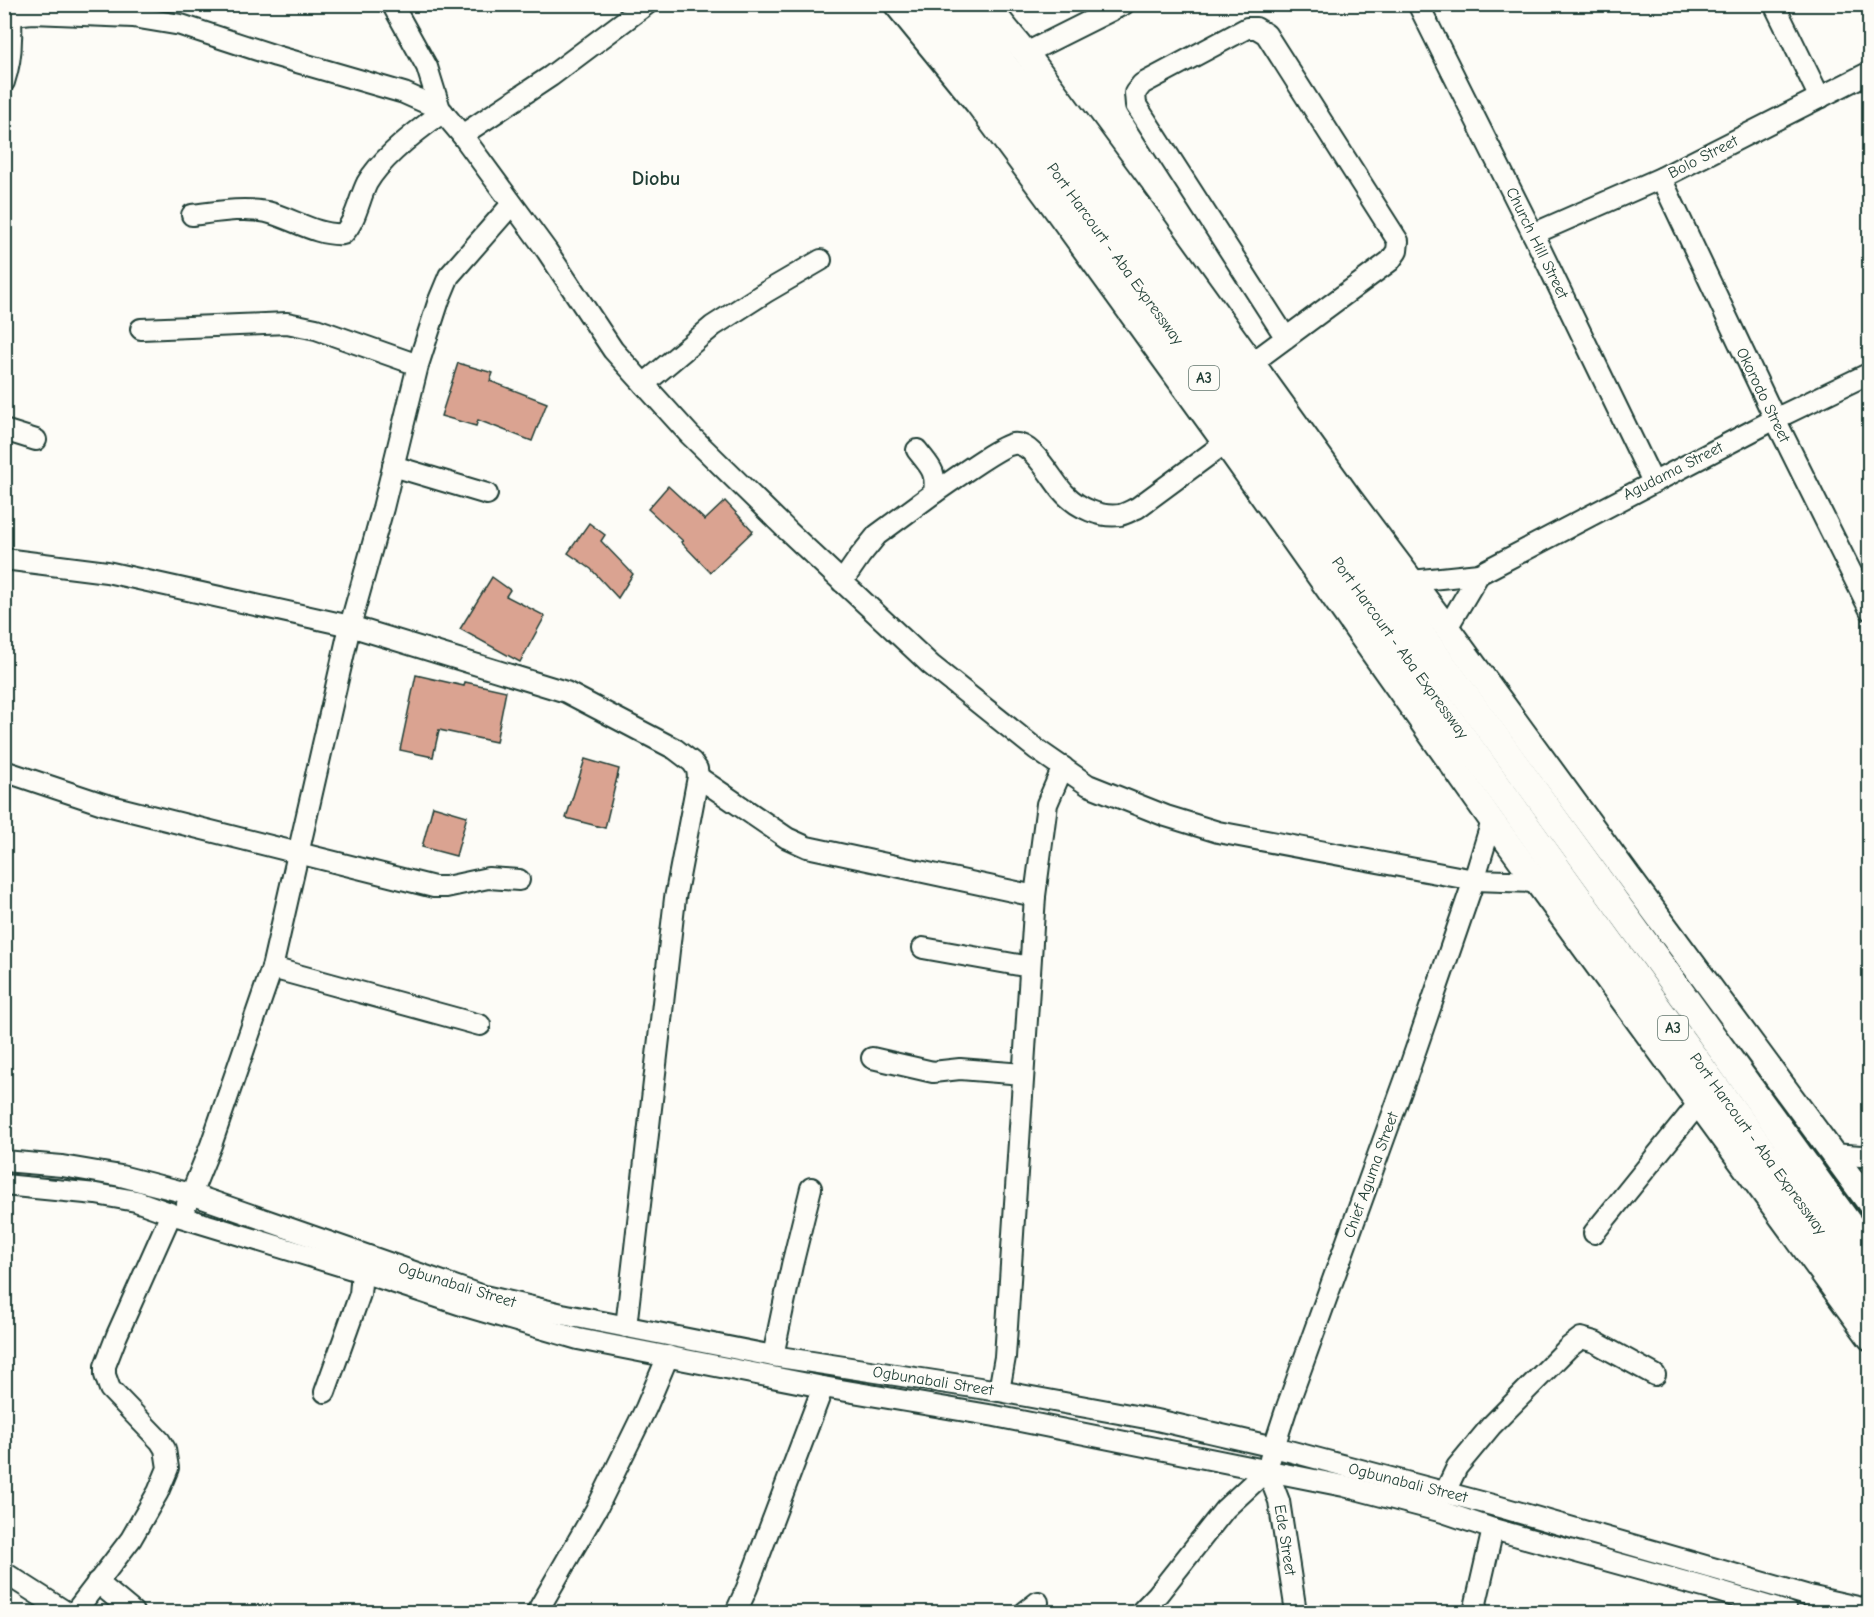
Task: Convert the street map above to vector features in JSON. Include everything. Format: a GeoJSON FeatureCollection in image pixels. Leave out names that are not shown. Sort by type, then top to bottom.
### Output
{"type":"FeatureCollection","features":[{"type":"Feature","properties":{"kind":"highway","name":"Port Harcourt - Aba Expressway"},"geometry":{"type":"LineString","coordinates":[[922,4],[1003,103],[1057,174],[1869,1254]]}},
{"type":"Feature","properties":{"kind":"highway","name":"Port Harcourt - Aba Expressway"},"geometry":{"type":"LineString","coordinates":[[955,4],[1047,122],[1488,748],[1660,1011],[1869,1297]]}},
{"type":"Feature","properties":{"kind":"main road"},"geometry":{"type":"LineString","coordinates":[[896,4],[978,104],[1041,188],[1225,442],[1492,821],[1869,1338]]}},
{"type":"Feature","properties":{"kind":"main road"},"geometry":{"type":"LineString","coordinates":[[986,4],[1026,52],[1350,499],[1413,581],[1869,1204]]}},
{"type":"Feature","properties":{"kind":"street"},"geometry":{"type":"LineString","coordinates":[[392,4],[427,67],[442,111],[547,251],[613,350],[697,442],[842,582],[932,665],[1036,749],[1088,784],[1166,816],[1218,832],[1474,880],[1537,882]]}},
{"type":"Feature","properties":{"kind":"street"},"geometry":{"type":"LineString","coordinates":[[462,135],[551,76],[647,4]]}},
{"type":"Feature","properties":{"kind":"street"},"geometry":{"type":"LineString","coordinates":[[1026,52],[1124,4]]}},
{"type":"Feature","properties":{"kind":"street","name":"Church Hill Street"},"geometry":{"type":"LineString","coordinates":[[1418,4],[1653,482]]}},
{"type":"Feature","properties":{"kind":"street"},"geometry":{"type":"LineString","coordinates":[[1774,4],[1821,98]]}},
{"type":"Feature","properties":{"kind":"street"},"geometry":{"type":"LineString","coordinates":[[4,82],[10,61],[12,36],[9,12],[133,17],[181,25],[276,56],[404,93],[442,111]]}},
{"type":"Feature","properties":{"kind":"street"},"geometry":{"type":"LineString","coordinates":[[1252,363],[1286,338],[1390,261],[1397,251],[1398,241],[1266,34],[1256,28],[1247,28],[1142,84],[1135,93],[1136,105],[1286,338]]}},
{"type":"Feature","properties":{"kind":"street","name":"Bolo Street"},"geometry":{"type":"LineString","coordinates":[[1533,234],[1661,178],[1869,72]]}},
{"type":"Feature","properties":{"kind":"street"},"geometry":{"type":"LineString","coordinates":[[192,215],[236,210],[265,212],[321,230],[343,234],[349,228],[368,182],[375,172],[414,132],[442,111]]}},
{"type":"Feature","properties":{"kind":"street","name":"Okorodo Street"},"geometry":{"type":"LineString","coordinates":[[1661,178],[1774,419],[1869,610]]}},
{"type":"Feature","properties":{"kind":"street"},"geometry":{"type":"LineString","coordinates":[[75,1612],[131,1539],[158,1492],[168,1467],[165,1449],[160,1441],[110,1389],[105,1376],[105,1366],[117,1335],[176,1216],[191,1194],[211,1145],[272,968],[350,626],[418,365],[439,300],[449,276],[512,204]]}},
{"type":"Feature","properties":{"kind":"street"},"geometry":{"type":"LineString","coordinates":[[645,384],[713,326],[821,260]]}},
{"type":"Feature","properties":{"kind":"street"},"geometry":{"type":"LineString","coordinates":[[141,329],[287,323],[316,329],[418,365]]}},
{"type":"Feature","properties":{"kind":"street","name":"Agudama Street"},"geometry":{"type":"LineString","coordinates":[[1479,574],[1774,419],[1869,373]]}},
{"type":"Feature","properties":{"kind":"street"},"geometry":{"type":"LineString","coordinates":[[4,430],[36,441]]}},
{"type":"Feature","properties":{"kind":"street"},"geometry":{"type":"LineString","coordinates":[[842,582],[877,535],[934,493],[1012,444],[1022,445],[1031,451],[1065,495],[1086,509],[1103,514],[1121,515],[1137,508],[1225,442]]}},
{"type":"Feature","properties":{"kind":"street"},"geometry":{"type":"LineString","coordinates":[[916,450],[934,473],[936,480],[934,493]]}},
{"type":"Feature","properties":{"kind":"street"},"geometry":{"type":"LineString","coordinates":[[393,466],[487,494]]}},
{"type":"Feature","properties":{"kind":"street"},"geometry":{"type":"LineString","coordinates":[[4,559],[107,572],[350,626],[566,692],[675,749],[692,762],[698,777],[675,898],[626,1327]]}},
{"type":"Feature","properties":{"kind":"street"},"geometry":{"type":"LineString","coordinates":[[1413,581],[1479,574]]}},
{"type":"Feature","properties":{"kind":"street"},"geometry":{"type":"LineString","coordinates":[[1447,628],[1479,574]]}},
{"type":"Feature","properties":{"kind":"street"},"geometry":{"type":"LineString","coordinates":[[999,1391],[1005,1357],[1035,896],[1047,804],[1063,767]]}},
{"type":"Feature","properties":{"kind":"street"},"geometry":{"type":"LineString","coordinates":[[4,771],[103,804],[434,887],[446,887],[488,878],[519,880]]}},
{"type":"Feature","properties":{"kind":"street"},"geometry":{"type":"LineString","coordinates":[[698,777],[787,838],[807,847],[1035,896]]}},
{"type":"Feature","properties":{"kind":"street","name":"Chief Aguma Street"},"geometry":{"type":"LineString","coordinates":[[1267,1470],[1407,1075],[1492,821]]}},
{"type":"Feature","properties":{"kind":"street"},"geometry":{"type":"LineString","coordinates":[[923,948],[1030,967]]}},
{"type":"Feature","properties":{"kind":"street"},"geometry":{"type":"LineString","coordinates":[[272,968],[480,1025]]}},
{"type":"Feature","properties":{"kind":"street"},"geometry":{"type":"LineString","coordinates":[[872,1058],[933,1072],[960,1069],[1023,1074]]}},
{"type":"Feature","properties":{"kind":"street"},"geometry":{"type":"LineString","coordinates":[[1594,1233],[1698,1104]]}},
{"type":"Feature","properties":{"kind":"street"},"geometry":{"type":"LineString","coordinates":[[1832,1154],[1869,1155]]}},
{"type":"Feature","properties":{"kind":"street","name":"Ogbunabali Street"},"geometry":{"type":"LineString","coordinates":[[4,1161],[62,1166],[109,1174],[191,1194],[480,1295],[773,1356],[999,1391],[1157,1420],[1274,1447],[1445,1492],[1813,1597],[1867,1610]]}},
{"type":"Feature","properties":{"kind":"street","name":"Ogbunabali Street"},"geometry":{"type":"LineString","coordinates":[[4,1185],[96,1194],[136,1201],[176,1216],[578,1339],[823,1387],[995,1416],[1355,1489],[1443,1512],[1492,1529],[1786,1612]]}},
{"type":"Feature","properties":{"kind":"street"},"geometry":{"type":"LineString","coordinates":[[773,1356],[811,1188]]}},
{"type":"Feature","properties":{"kind":"street"},"geometry":{"type":"LineString","coordinates":[[325,1392],[360,1294],[362,1272]]}},
{"type":"Feature","properties":{"kind":"street"},"geometry":{"type":"LineString","coordinates":[[1445,1492],[1457,1467],[1491,1426],[1568,1348],[1581,1338],[1595,1342],[1655,1375]]}},
{"type":"Feature","properties":{"kind":"street"},"geometry":{"type":"LineString","coordinates":[[537,1612],[597,1508],[646,1408],[668,1356]]}},
{"type":"Feature","properties":{"kind":"street"},"geometry":{"type":"LineString","coordinates":[[736,1612],[823,1387]]}},
{"type":"Feature","properties":{"kind":"street"},"geometry":{"type":"LineString","coordinates":[[1141,1612],[1225,1509],[1267,1470]]}},
{"type":"Feature","properties":{"kind":"street","name":"Ede Street"},"geometry":{"type":"LineString","coordinates":[[1267,1470],[1280,1501],[1296,1612]]}},
{"type":"Feature","properties":{"kind":"street"},"geometry":{"type":"LineString","coordinates":[[1474,1612],[1492,1529]]}},
{"type":"Feature","properties":{"kind":"street"},"geometry":{"type":"LineString","coordinates":[[8,1575],[66,1612]]}},
{"type":"Feature","properties":{"kind":"street"},"geometry":{"type":"LineString","coordinates":[[97,1582],[132,1612]]}},
{"type":"Feature","properties":{"kind":"building"},"geometry":{"type":"Polygon","coordinates":[[[458,363],[493,373],[490,381],[547,403],[532,441],[478,420],[476,426],[441,416],[458,363]]]}},
{"type":"Feature","properties":{"kind":"building"},"geometry":{"type":"Polygon","coordinates":[[[668,486],[705,520],[725,501],[753,531],[710,572],[681,542],[683,541],[648,509],[668,486]]]}},
{"type":"Feature","properties":{"kind":"building"},"geometry":{"type":"Polygon","coordinates":[[[589,523],[605,535],[601,541],[633,574],[618,598],[591,569],[568,553],[589,523]]]}},
{"type":"Feature","properties":{"kind":"building"},"geometry":{"type":"Polygon","coordinates":[[[492,577],[510,590],[506,596],[545,616],[520,662],[460,629],[492,577]]]}},
{"type":"Feature","properties":{"kind":"building"},"geometry":{"type":"Polygon","coordinates":[[[416,675],[464,686],[465,682],[506,691],[496,742],[439,730],[433,757],[400,750],[416,675]]]}},
{"type":"Feature","properties":{"kind":"building"},"geometry":{"type":"Polygon","coordinates":[[[585,759],[619,769],[605,828],[566,818],[585,759]]]}},
{"type":"Feature","properties":{"kind":"building"},"geometry":{"type":"Polygon","coordinates":[[[433,806],[467,816],[456,856],[422,847],[433,806]]]}},
{"type":"Feature","properties":{"kind":"district","name":"Diobu"},"geometry":{"type":"Point","coordinates":[656,178]}}]}
